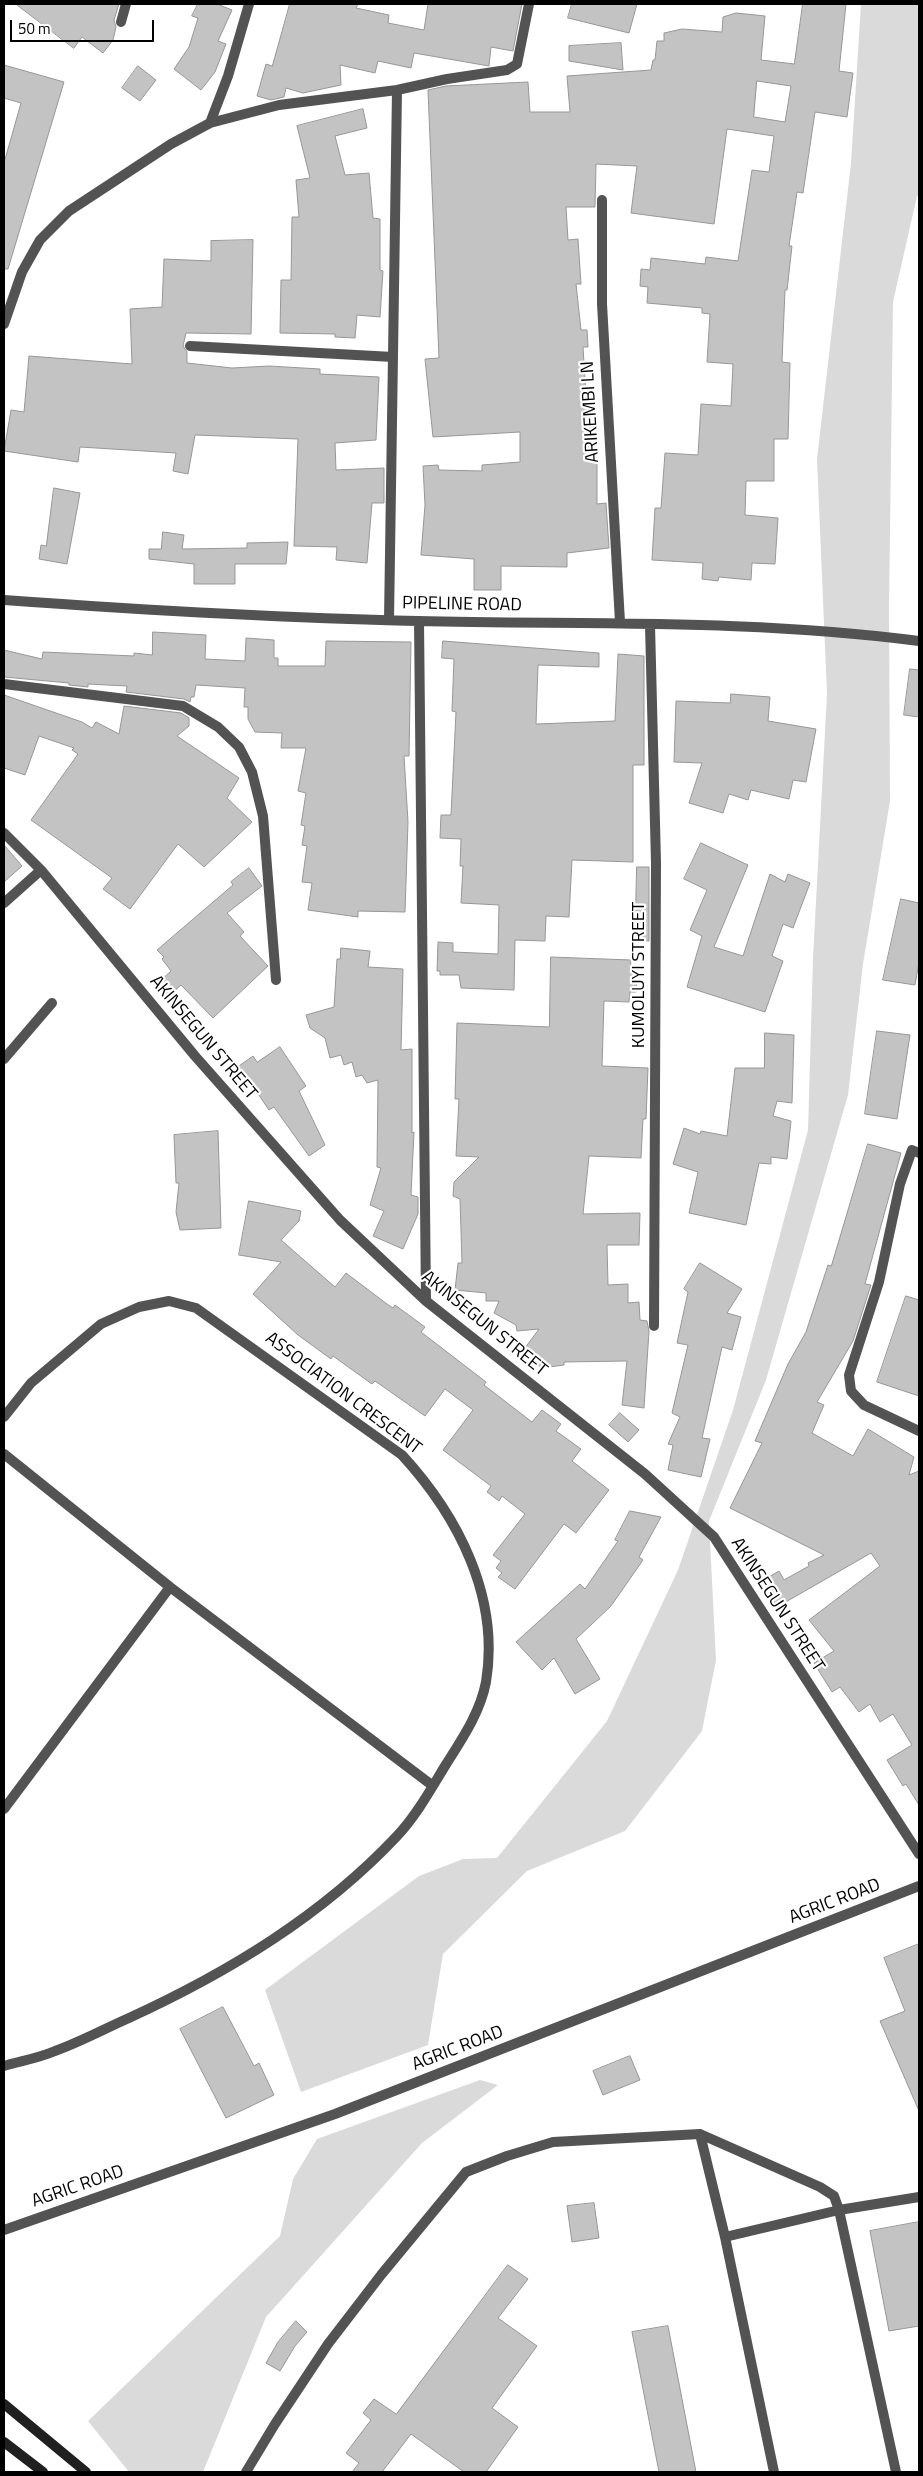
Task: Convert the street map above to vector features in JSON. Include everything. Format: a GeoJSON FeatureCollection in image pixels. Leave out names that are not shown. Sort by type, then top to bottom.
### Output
{"type":"FeatureCollection","features":[{"type":"Feature","properties":{"kind":"main road"},"geometry":{"type":"LineString","coordinates":[[4,2404],[86,2472]]}},
{"type":"Feature","properties":{"kind":"main road"},"geometry":{"type":"LineString","coordinates":[[6,2444],[43,2472]]}},
{"type":"Feature","properties":{"kind":"street"},"geometry":{"type":"LineString","coordinates":[[121,22],[126,4]]}},
{"type":"Feature","properties":{"kind":"street"},"geometry":{"type":"LineString","coordinates":[[210,123],[228,76],[249,4]]}},
{"type":"Feature","properties":{"kind":"street"},"geometry":{"type":"LineString","coordinates":[[4,324],[22,272],[40,240],[69,211],[171,144],[210,123],[279,105],[397,90],[447,79],[507,70],[517,64],[529,4]]}},
{"type":"Feature","properties":{"kind":"street"},"geometry":{"type":"LineString","coordinates":[[389,620],[397,90]]}},
{"type":"Feature","properties":{"kind":"street","name":"ARIKEMBI LN"},"geometry":{"type":"LineString","coordinates":[[602,200],[602,304],[620,622]]}},
{"type":"Feature","properties":{"kind":"street"},"geometry":{"type":"LineString","coordinates":[[190,346],[393,357]]}},
{"type":"Feature","properties":{"kind":"street","name":"PIPELINE ROAD"},"geometry":{"type":"LineString","coordinates":[[4,600],[268,618],[620,622],[650,625],[824,631],[919,641]]}},
{"type":"Feature","properties":{"kind":"street"},"geometry":{"type":"LineString","coordinates":[[419,621],[426,1301]]}},
{"type":"Feature","properties":{"kind":"street","name":"KUMOLUYI STREET"},"geometry":{"type":"LineString","coordinates":[[650,625],[656,863],[654,1326]]}},
{"type":"Feature","properties":{"kind":"street"},"geometry":{"type":"LineString","coordinates":[[4,684],[183,706],[218,727],[239,747],[252,772],[263,816],[276,980]]}},
{"type":"Feature","properties":{"kind":"street","name":"AKINSEGUN STREET"},"geometry":{"type":"LineString","coordinates":[[4,833],[41,870],[195,1056],[334,1212],[426,1301],[683,1507],[714,1538],[919,1854]]}},
{"type":"Feature","properties":{"kind":"street"},"geometry":{"type":"LineString","coordinates":[[4,903],[41,870]]}},
{"type":"Feature","properties":{"kind":"street"},"geometry":{"type":"LineString","coordinates":[[4,1059],[52,1003]]}},
{"type":"Feature","properties":{"kind":"street"},"geometry":{"type":"LineString","coordinates":[[919,1153],[912,1150],[900,1184],[878,1282],[849,1375],[851,1391],[864,1405],[919,1431]]}},
{"type":"Feature","properties":{"kind":"street","name":"ASSOCIATION CRESCENT"},"geometry":{"type":"LineString","coordinates":[[4,1417],[32,1383],[101,1324],[139,1307],[169,1301],[196,1308],[402,1455],[424,1479],[451,1521],[475,1569],[486,1605],[488,1650],[486,1683],[474,1720],[433,1786],[399,1834],[355,1878],[290,1930],[182,1994],[55,2052],[4,2066]]}},
{"type":"Feature","properties":{"kind":"street"},"geometry":{"type":"LineString","coordinates":[[4,1454],[170,1587],[433,1786]]}},
{"type":"Feature","properties":{"kind":"street"},"geometry":{"type":"LineString","coordinates":[[4,1809],[170,1587]]}},
{"type":"Feature","properties":{"kind":"street","name":"AGRIC ROAD"},"geometry":{"type":"LineString","coordinates":[[4,2230],[335,2114],[919,1886]]}},
{"type":"Feature","properties":{"kind":"street"},"geometry":{"type":"LineString","coordinates":[[700,2134],[725,2238],[774,2472]]}},
{"type":"Feature","properties":{"kind":"street"},"geometry":{"type":"LineString","coordinates":[[246,2472],[328,2344],[381,2275],[466,2172],[506,2156],[553,2142],[700,2134],[820,2187],[834,2196],[840,2210],[896,2472]]}},
{"type":"Feature","properties":{"kind":"street"},"geometry":{"type":"LineString","coordinates":[[725,2238],[840,2210],[919,2197]]}},
{"type":"Feature","properties":{"kind":"shaded area"},"geometry":{"type":"Polygon","coordinates":[[[861,4],[919,4],[919,195],[917,196],[893,302],[889,608],[890,801],[863,964],[848,1095],[766,1380],[709,1521],[716,1660],[702,1731],[625,1831],[527,1871],[443,1954],[428,2045],[301,2092],[265,1990],[419,1876],[463,1859],[497,1858],[607,1721],[678,1570],[733,1410],[808,1130],[813,958],[827,694],[817,459],[851,163],[861,4]]]}},
{"type":"Feature","properties":{"kind":"shaded area"},"geometry":{"type":"Polygon","coordinates":[[[480,2080],[498,2085],[422,2143],[266,2317],[203,2472],[129,2472],[88,2421],[280,2236],[293,2179],[317,2139],[480,2080]]]}},
{"type":"Feature","properties":{"kind":"building"},"geometry":{"type":"Polygon","coordinates":[[[16,4],[119,4],[114,20],[116,27],[113,40],[103,53],[82,37],[74,48],[16,4]]]}},
{"type":"Feature","properties":{"kind":"building"},"geometry":{"type":"Polygon","coordinates":[[[198,4],[217,4],[232,10],[218,41],[226,44],[215,72],[201,90],[174,69],[189,47],[198,18],[192,16],[198,4]]]}},
{"type":"Feature","properties":{"kind":"building"},"geometry":{"type":"Polygon","coordinates":[[[290,4],[358,4],[356,8],[389,15],[388,23],[424,30],[428,4],[522,4],[513,51],[491,47],[489,66],[414,53],[411,68],[378,61],[375,73],[340,65],[341,85],[303,93],[286,88],[284,97],[271,100],[257,96],[266,64],[272,66],[290,4]]]}},
{"type":"Feature","properties":{"kind":"building"},"geometry":{"type":"Polygon","coordinates":[[[572,4],[637,4],[629,33],[568,18],[572,4]]]}},
{"type":"Feature","properties":{"kind":"building"},"geometry":{"type":"Polygon","coordinates":[[[803,4],[846,4],[839,71],[853,73],[847,117],[815,112],[803,193],[797,192],[789,246],[792,246],[787,290],[785,290],[782,362],[790,363],[788,439],[774,439],[774,481],[746,481],[745,515],[778,518],[775,564],[752,563],[751,580],[719,577],[718,581],[702,579],[703,563],[652,560],[655,508],[661,508],[665,453],[698,455],[701,404],[731,406],[733,364],[707,362],[710,314],[702,313],[702,308],[647,303],[648,287],[640,286],[641,269],[650,270],[651,258],[705,264],[706,257],[738,261],[752,170],[769,172],[774,136],[727,129],[714,224],[631,213],[637,166],[596,164],[595,207],[566,207],[568,240],[578,239],[581,284],[576,284],[581,330],[587,330],[588,347],[583,347],[587,410],[591,410],[592,462],[597,462],[597,504],[606,503],[609,548],[567,553],[567,567],[501,566],[501,590],[474,590],[474,559],[421,555],[425,505],[423,466],[438,465],[439,470],[482,471],[482,465],[520,462],[520,432],[433,437],[425,359],[439,358],[428,90],[446,86],[528,82],[530,112],[570,112],[567,76],[651,70],[653,60],[655,60],[657,41],[664,41],[664,33],[682,29],[722,32],[723,17],[736,13],[765,16],[761,60],[794,64],[803,4]],[[757,81],[754,117],[785,122],[791,86],[757,81]]]}},
{"type":"Feature","properties":{"kind":"building"},"geometry":{"type":"Polygon","coordinates":[[[621,43],[623,70],[569,61],[569,46],[621,43]]]}},
{"type":"Feature","properties":{"kind":"building"},"geometry":{"type":"Polygon","coordinates":[[[4,65],[64,82],[8,269],[4,269],[4,163],[21,103],[4,98],[4,65]]]}},
{"type":"Feature","properties":{"kind":"building"},"geometry":{"type":"Polygon","coordinates":[[[138,66],[156,80],[140,101],[122,88],[138,66]]]}},
{"type":"Feature","properties":{"kind":"building"},"geometry":{"type":"Polygon","coordinates":[[[363,109],[367,128],[335,136],[345,175],[369,173],[373,218],[380,219],[380,270],[383,271],[380,317],[357,315],[355,338],[335,337],[335,334],[280,333],[281,280],[291,280],[292,217],[299,217],[296,180],[310,178],[297,126],[363,109]]]}},
{"type":"Feature","properties":{"kind":"building"},"geometry":{"type":"Polygon","coordinates":[[[253,240],[251,334],[186,333],[183,346],[187,352],[187,363],[232,368],[269,366],[320,369],[320,374],[379,377],[376,440],[335,443],[336,470],[384,468],[384,503],[372,503],[367,563],[336,560],[337,547],[294,546],[298,439],[195,435],[188,474],[173,471],[176,453],[80,447],[78,462],[4,451],[11,410],[24,412],[29,356],[132,364],[130,309],[162,307],[164,259],[211,261],[211,241],[253,240]]]}},
{"type":"Feature","properties":{"kind":"building"},"geometry":{"type":"Polygon","coordinates":[[[54,488],[80,493],[67,564],[39,559],[41,545],[46,546],[54,488]]]}},
{"type":"Feature","properties":{"kind":"building"},"geometry":{"type":"Polygon","coordinates":[[[163,532],[184,535],[182,549],[247,548],[247,543],[288,542],[286,564],[235,564],[235,584],[194,584],[194,564],[149,559],[149,549],[161,549],[163,532]]]}},
{"type":"Feature","properties":{"kind":"building"},"geometry":{"type":"Polygon","coordinates":[[[153,632],[206,635],[205,659],[245,661],[246,638],[274,640],[274,658],[278,658],[278,666],[325,666],[326,641],[411,642],[409,756],[404,756],[408,822],[405,912],[358,911],[358,917],[308,910],[312,883],[302,882],[307,846],[302,845],[305,826],[301,825],[306,793],[298,791],[306,748],[281,748],[282,733],[255,732],[248,719],[248,707],[244,707],[245,688],[196,685],[194,697],[191,697],[190,702],[184,699],[126,692],[127,686],[88,684],[88,687],[69,685],[69,683],[4,677],[4,650],[42,659],[43,652],[134,656],[134,653],[152,655],[153,632]]]}},
{"type":"Feature","properties":{"kind":"building"},"geometry":{"type":"Polygon","coordinates":[[[443,641],[599,653],[599,667],[538,665],[536,724],[615,721],[618,654],[644,656],[644,765],[633,765],[633,862],[572,860],[569,917],[546,916],[545,941],[515,940],[514,990],[461,988],[459,975],[440,975],[440,971],[437,971],[438,942],[453,943],[453,952],[498,954],[499,905],[461,903],[463,866],[460,866],[461,839],[440,838],[441,815],[451,815],[456,712],[452,711],[454,659],[442,658],[443,641]]]}},
{"type":"Feature","properties":{"kind":"building"},"geometry":{"type":"Polygon","coordinates":[[[910,669],[919,670],[919,717],[904,715],[910,669]]]}},
{"type":"Feature","properties":{"kind":"building"},"geometry":{"type":"Polygon","coordinates":[[[731,694],[770,697],[768,721],[816,729],[806,782],[793,780],[789,799],[751,790],[748,800],[729,794],[723,813],[689,803],[702,763],[674,762],[676,701],[730,703],[731,694]]]}},
{"type":"Feature","properties":{"kind":"building"},"geometry":{"type":"Polygon","coordinates":[[[4,695],[82,722],[92,728],[96,722],[119,734],[124,706],[181,713],[189,718],[189,726],[177,736],[239,778],[227,798],[252,822],[204,867],[178,844],[130,909],[103,889],[112,878],[31,820],[78,754],[72,750],[74,748],[39,736],[25,775],[4,768],[4,695]]]}},
{"type":"Feature","properties":{"kind":"building"},"geometry":{"type":"Polygon","coordinates":[[[701,843],[748,865],[714,947],[743,956],[770,874],[785,882],[788,874],[810,883],[793,928],[783,924],[772,956],[783,961],[765,1012],[687,987],[702,936],[690,930],[707,890],[684,879],[701,843]]]}},
{"type":"Feature","properties":{"kind":"building"},"geometry":{"type":"Polygon","coordinates":[[[4,845],[22,866],[4,882],[4,845]]]}},
{"type":"Feature","properties":{"kind":"building"},"geometry":{"type":"Polygon","coordinates":[[[637,867],[649,867],[649,941],[632,940],[633,921],[635,921],[637,867]]]}},
{"type":"Feature","properties":{"kind":"building"},"geometry":{"type":"Polygon","coordinates":[[[249,868],[262,886],[227,913],[244,932],[240,936],[268,966],[213,1018],[181,985],[168,997],[156,985],[171,971],[162,959],[164,957],[157,950],[233,885],[231,882],[249,868]]]}},
{"type":"Feature","properties":{"kind":"building"},"geometry":{"type":"Polygon","coordinates":[[[901,899],[919,903],[919,962],[915,985],[883,980],[901,899]]]}},
{"type":"Feature","properties":{"kind":"building"},"geometry":{"type":"Polygon","coordinates":[[[341,948],[370,951],[368,967],[403,969],[401,1050],[412,1049],[412,1133],[414,1132],[411,1195],[418,1197],[418,1214],[403,1249],[373,1236],[384,1211],[370,1205],[381,1168],[377,1167],[378,1080],[367,1083],[362,1075],[356,1077],[352,1062],[344,1065],[341,1055],[330,1058],[325,1038],[310,1028],[306,1015],[334,1007],[337,959],[340,959],[341,948]]]}},
{"type":"Feature","properties":{"kind":"building"},"geometry":{"type":"Polygon","coordinates":[[[551,957],[631,960],[630,971],[637,972],[636,992],[630,992],[629,1002],[604,1001],[602,1066],[648,1068],[646,1119],[643,1119],[641,1158],[589,1156],[583,1214],[640,1213],[639,1245],[607,1245],[608,1285],[628,1284],[628,1303],[639,1302],[640,1320],[647,1321],[649,1331],[644,1408],[622,1405],[627,1361],[564,1362],[564,1365],[542,1368],[522,1352],[539,1329],[517,1331],[516,1325],[494,1313],[499,1301],[486,1301],[486,1293],[455,1290],[458,1263],[462,1263],[460,1199],[453,1196],[454,1182],[479,1157],[456,1156],[459,1099],[455,1099],[457,1023],[549,1027],[551,957]]]}},
{"type":"Feature","properties":{"kind":"building"},"geometry":{"type":"Polygon","coordinates":[[[877,1031],[910,1035],[897,1119],[865,1114],[877,1031]]]}},
{"type":"Feature","properties":{"kind":"building"},"geometry":{"type":"Polygon","coordinates":[[[765,1033],[794,1035],[792,1103],[777,1101],[773,1116],[791,1121],[787,1159],[771,1157],[771,1164],[759,1163],[746,1225],[689,1213],[698,1172],[673,1164],[684,1128],[700,1134],[701,1131],[727,1136],[735,1068],[764,1068],[765,1033]]]}},
{"type":"Feature","properties":{"kind":"building"},"geometry":{"type":"Polygon","coordinates":[[[280,1047],[306,1086],[299,1091],[325,1145],[309,1156],[274,1107],[269,1110],[239,1066],[253,1056],[257,1062],[280,1047]]]}},
{"type":"Feature","properties":{"kind":"building"},"geometry":{"type":"Polygon","coordinates":[[[218,1131],[221,1228],[180,1230],[176,1212],[179,1183],[176,1183],[174,1135],[218,1131]]]}},
{"type":"Feature","properties":{"kind":"building"},"geometry":{"type":"Polygon","coordinates":[[[868,1144],[901,1153],[865,1284],[871,1285],[853,1341],[817,1402],[824,1405],[812,1433],[853,1456],[868,1429],[914,1457],[909,1475],[919,1471],[919,1805],[906,1784],[903,1786],[887,1760],[912,1745],[893,1714],[880,1722],[870,1704],[859,1712],[840,1687],[832,1692],[814,1663],[834,1651],[809,1620],[880,1566],[871,1553],[777,1607],[762,1581],[779,1571],[784,1580],[809,1566],[808,1563],[824,1555],[730,1508],[762,1443],[755,1441],[788,1364],[806,1332],[828,1265],[831,1266],[868,1144]]]}},
{"type":"Feature","properties":{"kind":"building"},"geometry":{"type":"Polygon","coordinates":[[[249,1201],[301,1211],[299,1221],[281,1240],[335,1287],[346,1273],[393,1308],[395,1305],[425,1327],[421,1332],[486,1382],[484,1385],[532,1422],[542,1410],[561,1424],[556,1431],[581,1449],[572,1461],[609,1490],[576,1533],[564,1524],[515,1589],[498,1577],[502,1573],[496,1568],[501,1561],[493,1555],[525,1514],[502,1496],[499,1501],[487,1492],[491,1486],[443,1450],[473,1410],[445,1389],[425,1416],[375,1381],[372,1384],[333,1356],[331,1359],[298,1335],[253,1294],[281,1262],[239,1255],[249,1201]]]}},
{"type":"Feature","properties":{"kind":"building"},"geometry":{"type":"Polygon","coordinates":[[[700,1263],[742,1289],[727,1313],[741,1317],[732,1350],[722,1347],[702,1438],[710,1439],[701,1477],[668,1470],[673,1445],[668,1444],[680,1417],[672,1413],[688,1345],[677,1343],[688,1292],[684,1289],[700,1263]]]}},
{"type":"Feature","properties":{"kind":"building"},"geometry":{"type":"Polygon","coordinates":[[[906,1296],[919,1300],[919,1396],[877,1382],[906,1296]]]}},
{"type":"Feature","properties":{"kind":"building"},"geometry":{"type":"Polygon","coordinates":[[[620,1413],[639,1430],[628,1442],[609,1425],[620,1413]]]}},
{"type":"Feature","properties":{"kind":"building"},"geometry":{"type":"Polygon","coordinates":[[[630,1511],[661,1517],[639,1557],[643,1560],[611,1606],[576,1639],[600,1679],[575,1694],[554,1658],[542,1670],[516,1642],[580,1584],[585,1589],[618,1541],[615,1540],[630,1511]]]}},
{"type":"Feature","properties":{"kind":"building"},"geometry":{"type":"Polygon","coordinates":[[[919,1944],[919,2111],[880,2021],[905,2011],[884,1958],[919,1944]]]}},
{"type":"Feature","properties":{"kind":"building"},"geometry":{"type":"Polygon","coordinates":[[[223,2007],[254,2066],[259,2063],[274,2095],[226,2118],[180,2029],[223,2007]]]}},
{"type":"Feature","properties":{"kind":"building"},"geometry":{"type":"Polygon","coordinates":[[[630,2056],[640,2080],[603,2095],[593,2071],[630,2056]]]}},
{"type":"Feature","properties":{"kind":"building"},"geometry":{"type":"Polygon","coordinates":[[[594,2203],[599,2238],[572,2242],[567,2206],[594,2203]]]}},
{"type":"Feature","properties":{"kind":"building"},"geometry":{"type":"Polygon","coordinates":[[[919,2222],[919,2326],[889,2331],[870,2231],[919,2222]]]}},
{"type":"Feature","properties":{"kind":"building"},"geometry":{"type":"Polygon","coordinates":[[[508,2265],[528,2279],[498,2318],[537,2346],[492,2408],[518,2427],[486,2472],[464,2472],[411,2434],[382,2472],[352,2472],[359,2463],[346,2453],[371,2420],[363,2413],[374,2399],[396,2414],[508,2265]]]}},
{"type":"Feature","properties":{"kind":"building"},"geometry":{"type":"Polygon","coordinates":[[[296,2321],[307,2332],[295,2346],[280,2371],[266,2363],[278,2342],[296,2321]]]}},
{"type":"Feature","properties":{"kind":"building"},"geometry":{"type":"Polygon","coordinates":[[[668,2326],[696,2472],[659,2472],[632,2332],[668,2326]]]}}]}
